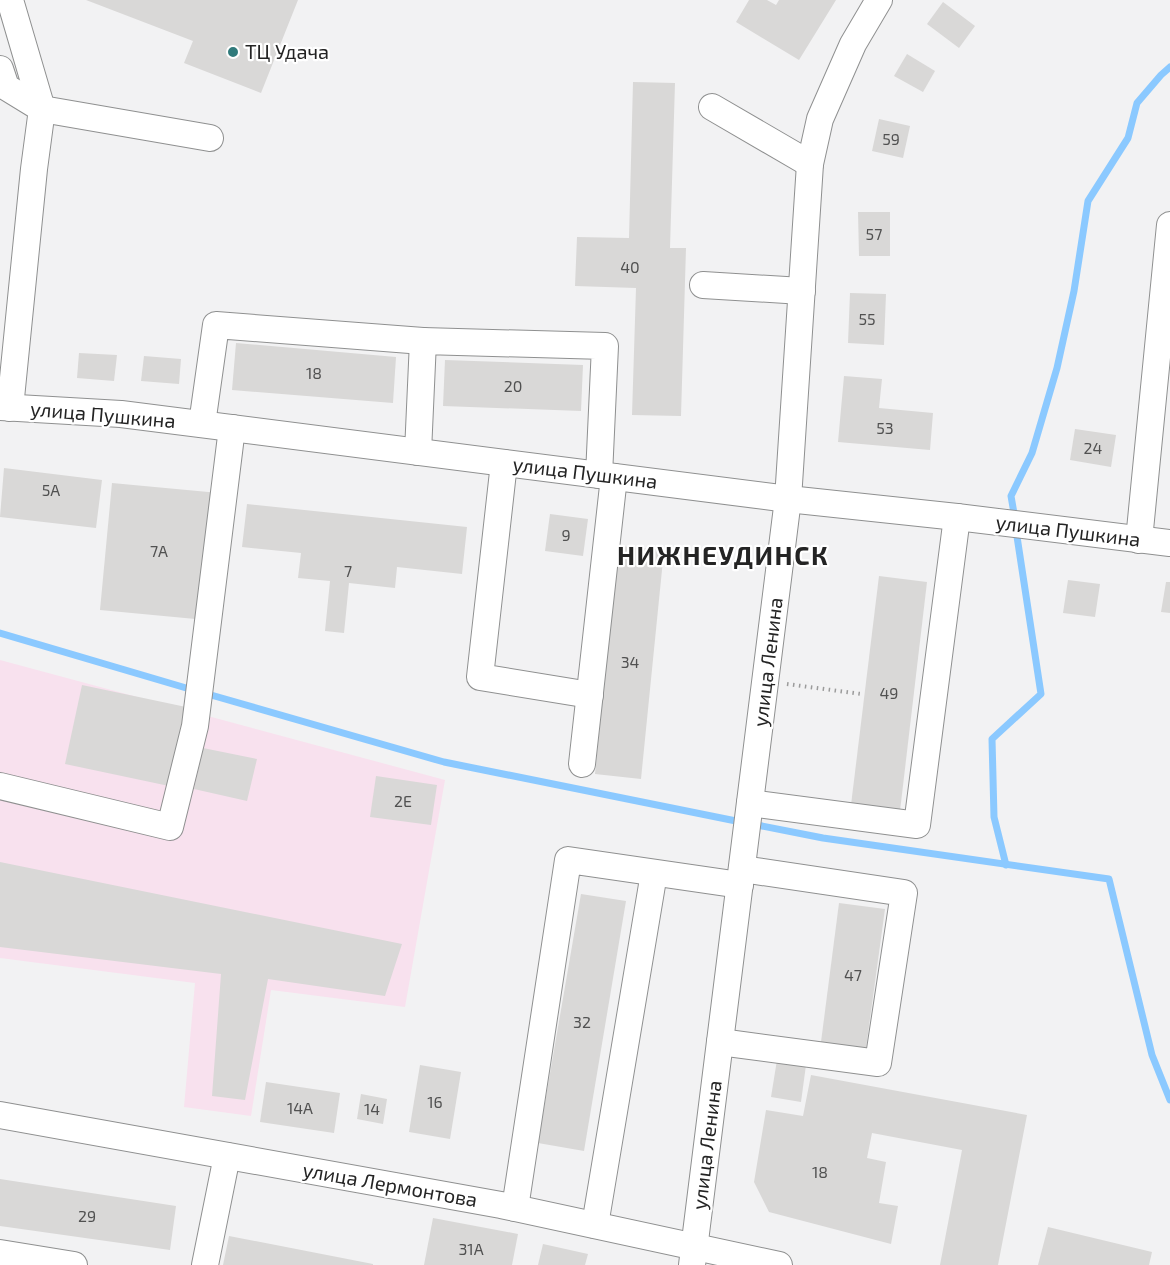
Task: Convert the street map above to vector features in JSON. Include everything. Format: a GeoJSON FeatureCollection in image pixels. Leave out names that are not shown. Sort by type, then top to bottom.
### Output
{"type":"FeatureCollection","features":[{"type":"Feature","properties":{"kind":"street"},"geometry":{"type":"LineString","coordinates":[[5,408],[42,109],[10,0]]}},
{"type":"Feature","properties":{"kind":"street","name":"улица Ленина"},"geometry":{"type":"LineString","coordinates":[[693,1255],[788,499],[810,164],[820,119],[853,44],[879,0]]}},
{"type":"Feature","properties":{"kind":"street"},"geometry":{"type":"LineString","coordinates":[[0,69],[6,87],[42,109],[210,138]]}},
{"type":"Feature","properties":{"kind":"street"},"geometry":{"type":"LineString","coordinates":[[712,107],[810,164]]}},
{"type":"Feature","properties":{"kind":"street"},"geometry":{"type":"LineString","coordinates":[[1139,540],[1170,225]]}},
{"type":"Feature","properties":{"kind":"street"},"geometry":{"type":"LineString","coordinates":[[703,285],[802,291]]}},
{"type":"Feature","properties":{"kind":"street"},"geometry":{"type":"LineString","coordinates":[[202,424],[216,325],[423,341],[605,346],[606,476],[590,695],[582,764]]}},
{"type":"Feature","properties":{"kind":"street"},"geometry":{"type":"LineString","coordinates":[[418,452],[423,341]]}},
{"type":"Feature","properties":{"kind":"street","name":"улица Пушкина"},"geometry":{"type":"LineString","coordinates":[[5,408],[121,414],[788,499],[1170,543]]}},
{"type":"Feature","properties":{"kind":"street"},"geometry":{"type":"LineString","coordinates":[[0,786],[170,827],[195,726],[232,428]]}},
{"type":"Feature","properties":{"kind":"street"},"geometry":{"type":"LineString","coordinates":[[504,463],[480,677],[590,695]]}},
{"type":"Feature","properties":{"kind":"street"},"geometry":{"type":"LineString","coordinates":[[750,803],[917,825],[957,517]]}},
{"type":"Feature","properties":{"kind":"street"},"geometry":{"type":"LineString","coordinates":[[515,1208],[568,860],[654,873],[741,877],[904,893],[878,1063],[720,1042]]}},
{"type":"Feature","properties":{"kind":"street"},"geometry":{"type":"LineString","coordinates":[[596,1225],[654,873]]}},
{"type":"Feature","properties":{"kind":"street","name":"улица Лермонтова"},"geometry":{"type":"LineString","coordinates":[[0,1115],[515,1208],[596,1225],[693,1255],[779,1265]]}},
{"type":"Feature","properties":{"kind":"street"},"geometry":{"type":"LineString","coordinates":[[205,1265],[228,1156]]}},
{"type":"Feature","properties":{"kind":"street"},"geometry":{"type":"LineString","coordinates":[[0,1253],[74,1265]]}},
{"type":"Feature","properties":{"kind":"path"},"geometry":{"type":"LineString","coordinates":[[765,681],[861,694]]}},
{"type":"Feature","properties":{"kind":"shaded area"},"geometry":{"type":"Polygon","coordinates":[[[0,660],[445,780],[405,1007],[271,990],[251,1116],[184,1107],[195,983],[0,958],[0,660]]]}},
{"type":"Feature","properties":{"kind":"building","name":"ТЦ Удача"},"geometry":{"type":"Polygon","coordinates":[[[86,0],[298,0],[261,93],[184,63],[193,41],[86,0]]]}},
{"type":"Feature","properties":{"kind":"building"},"geometry":{"type":"Polygon","coordinates":[[[749,0],[767,0],[776,5],[779,0],[836,0],[799,60],[736,22],[749,0]]]}},
{"type":"Feature","properties":{"kind":"building"},"geometry":{"type":"Polygon","coordinates":[[[943,2],[975,26],[959,48],[927,24],[943,2]]]}},
{"type":"Feature","properties":{"kind":"building"},"geometry":{"type":"Polygon","coordinates":[[[907,54],[935,71],[923,92],[894,76],[907,54]]]}},
{"type":"Feature","properties":{"kind":"building"},"geometry":{"type":"Polygon","coordinates":[[[633,82],[675,83],[670,248],[686,248],[681,416],[632,415],[636,288],[575,286],[577,237],[629,238],[633,82]]]}},
{"type":"Feature","properties":{"kind":"building"},"geometry":{"type":"Polygon","coordinates":[[[879,119],[910,126],[903,158],[872,151],[879,119]]]}},
{"type":"Feature","properties":{"kind":"building"},"geometry":{"type":"Polygon","coordinates":[[[858,212],[890,212],[890,256],[859,256],[858,212]]]}},
{"type":"Feature","properties":{"kind":"building"},"geometry":{"type":"Polygon","coordinates":[[[850,293],[886,294],[884,345],[848,343],[850,293]]]}},
{"type":"Feature","properties":{"kind":"building"},"geometry":{"type":"Polygon","coordinates":[[[236,343],[396,357],[393,403],[232,390],[236,343]]]}},
{"type":"Feature","properties":{"kind":"building"},"geometry":{"type":"Polygon","coordinates":[[[79,353],[117,355],[114,381],[77,378],[79,353]]]}},
{"type":"Feature","properties":{"kind":"building"},"geometry":{"type":"Polygon","coordinates":[[[144,356],[181,359],[179,384],[141,381],[144,356]]]}},
{"type":"Feature","properties":{"kind":"building"},"geometry":{"type":"Polygon","coordinates":[[[445,360],[583,365],[581,411],[443,406],[445,360]]]}},
{"type":"Feature","properties":{"kind":"building"},"geometry":{"type":"Polygon","coordinates":[[[844,376],[882,379],[879,408],[933,413],[930,450],[838,442],[844,376]]]}},
{"type":"Feature","properties":{"kind":"building"},"geometry":{"type":"Polygon","coordinates":[[[1075,429],[1116,435],[1111,467],[1070,460],[1075,429]]]}},
{"type":"Feature","properties":{"kind":"building"},"geometry":{"type":"Polygon","coordinates":[[[4,468],[102,480],[96,528],[0,517],[4,468]]]}},
{"type":"Feature","properties":{"kind":"building"},"geometry":{"type":"Polygon","coordinates":[[[112,483],[219,493],[206,620],[100,610],[112,483]]]}},
{"type":"Feature","properties":{"kind":"building"},"geometry":{"type":"Polygon","coordinates":[[[247,504],[467,527],[462,574],[397,567],[395,588],[349,583],[344,633],[325,631],[330,581],[298,578],[301,553],[242,547],[247,504]]]}},
{"type":"Feature","properties":{"kind":"building"},"geometry":{"type":"Polygon","coordinates":[[[550,514],[588,519],[583,556],[545,551],[550,514]]]}},
{"type":"Feature","properties":{"kind":"building"},"geometry":{"type":"Polygon","coordinates":[[[618,546],[664,550],[641,779],[595,774],[618,546]]]}},
{"type":"Feature","properties":{"kind":"building"},"geometry":{"type":"Polygon","coordinates":[[[879,576],[927,582],[900,811],[851,805],[879,576]]]}},
{"type":"Feature","properties":{"kind":"building"},"geometry":{"type":"Polygon","coordinates":[[[1068,580],[1100,584],[1095,617],[1063,613],[1068,580]]]}},
{"type":"Feature","properties":{"kind":"building"},"geometry":{"type":"Polygon","coordinates":[[[1166,582],[1170,582],[1170,613],[1161,612],[1166,582]]]}},
{"type":"Feature","properties":{"kind":"building"},"geometry":{"type":"Polygon","coordinates":[[[82,685],[186,707],[169,786],[65,764],[82,685]]]}},
{"type":"Feature","properties":{"kind":"building"},"geometry":{"type":"Polygon","coordinates":[[[203,748],[257,759],[247,801],[194,789],[203,748]]]}},
{"type":"Feature","properties":{"kind":"building"},"geometry":{"type":"Polygon","coordinates":[[[376,776],[437,785],[431,825],[370,817],[376,776]]]}},
{"type":"Feature","properties":{"kind":"building"},"geometry":{"type":"Polygon","coordinates":[[[0,862],[402,944],[385,996],[268,979],[245,1100],[212,1096],[221,974],[0,947],[0,862]]]}},
{"type":"Feature","properties":{"kind":"building"},"geometry":{"type":"Polygon","coordinates":[[[581,894],[626,901],[584,1151],[538,1143],[581,894]]]}},
{"type":"Feature","properties":{"kind":"building"},"geometry":{"type":"Polygon","coordinates":[[[839,903],[885,909],[866,1048],[821,1042],[839,903]]]}},
{"type":"Feature","properties":{"kind":"building"},"geometry":{"type":"Polygon","coordinates":[[[777,1060],[806,1065],[801,1102],[771,1097],[777,1060]]]}},
{"type":"Feature","properties":{"kind":"building"},"geometry":{"type":"Polygon","coordinates":[[[420,1065],[461,1072],[450,1139],[409,1132],[420,1065]]]}},
{"type":"Feature","properties":{"kind":"building"},"geometry":{"type":"Polygon","coordinates":[[[811,1075],[1027,1115],[998,1265],[940,1265],[962,1150],[872,1133],[867,1158],[886,1162],[879,1203],[898,1206],[891,1244],[769,1212],[754,1182],[766,1110],[803,1116],[811,1075]]]}},
{"type":"Feature","properties":{"kind":"building"},"geometry":{"type":"Polygon","coordinates":[[[266,1082],[340,1093],[334,1133],[260,1122],[266,1082]]]}},
{"type":"Feature","properties":{"kind":"building"},"geometry":{"type":"Polygon","coordinates":[[[361,1094],[387,1099],[383,1124],[357,1119],[361,1094]]]}},
{"type":"Feature","properties":{"kind":"building"},"geometry":{"type":"Polygon","coordinates":[[[0,1179],[176,1206],[170,1250],[0,1226],[0,1179]]]}},
{"type":"Feature","properties":{"kind":"building"},"geometry":{"type":"Polygon","coordinates":[[[433,1218],[518,1234],[512,1265],[424,1265],[433,1218]]]}},
{"type":"Feature","properties":{"kind":"building"},"geometry":{"type":"Polygon","coordinates":[[[1048,1227],[1152,1252],[1149,1265],[1038,1265],[1048,1227]]]}},
{"type":"Feature","properties":{"kind":"building"},"geometry":{"type":"Polygon","coordinates":[[[229,1236],[373,1264],[373,1265],[223,1265],[229,1236]]]}},
{"type":"Feature","properties":{"kind":"building"},"geometry":{"type":"Polygon","coordinates":[[[543,1244],[588,1254],[585,1265],[538,1265],[543,1244]]]}},
{"type":"Feature","properties":{"kind":"waterway"},"geometry":{"type":"LineString","coordinates":[[1015,519],[1011,496],[1032,453],[1057,368],[1074,291],[1088,201],[1128,138],[1137,103],[1170,67]]}},
{"type":"Feature","properties":{"kind":"waterway"},"geometry":{"type":"LineString","coordinates":[[1006,865],[994,817],[992,739],[1041,694],[1016,530]]}},
{"type":"Feature","properties":{"kind":"waterway"},"geometry":{"type":"LineString","coordinates":[[0,633],[193,690]]}},
{"type":"Feature","properties":{"kind":"waterway"},"geometry":{"type":"LineString","coordinates":[[204,693],[444,762],[741,822]]}},
{"type":"Feature","properties":{"kind":"waterway"},"geometry":{"type":"LineString","coordinates":[[752,824],[823,838],[1109,879],[1152,1055],[1170,1100]]}},
{"type":"Feature","properties":{"kind":"place","name":"ТЦ Удача"},"geometry":{"type":"Point","coordinates":[233,52]}},
{"type":"Feature","properties":{"kind":"district","name":"НИЖНЕУДИНСК"},"geometry":{"type":"Point","coordinates":[723,556]}}]}
